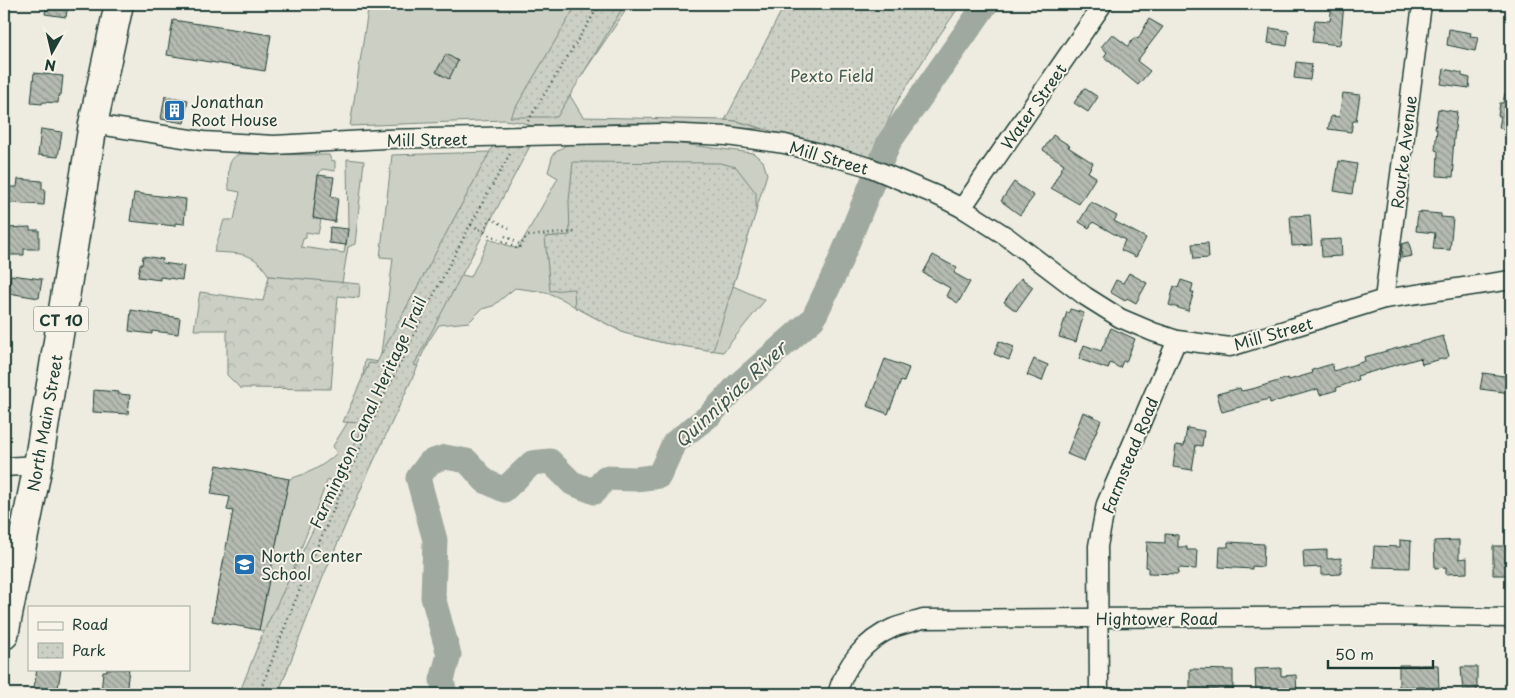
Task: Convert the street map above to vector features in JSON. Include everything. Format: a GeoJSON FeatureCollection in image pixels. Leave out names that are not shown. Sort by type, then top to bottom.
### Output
{"type":"FeatureCollection","features":[{"type":"Feature","properties":{"kind":"highway","name":"North Main Street"},"geometry":{"type":"LineString","coordinates":[[4,635],[38,465],[93,124],[119,4]]}},
{"type":"Feature","properties":{"kind":"street","name":"Water Street"},"geometry":{"type":"LineString","coordinates":[[962,208],[1104,4]]}},
{"type":"Feature","properties":{"kind":"street","name":"Rourke Avenue"},"geometry":{"type":"LineString","coordinates":[[1384,299],[1422,4]]}},
{"type":"Feature","properties":{"kind":"street","name":"Mill Street"},"geometry":{"type":"LineString","coordinates":[[93,124],[204,141],[274,145],[384,139],[672,133],[727,136],[785,144],[877,170],[962,208],[1006,236],[1085,296],[1120,318],[1177,340],[1230,347],[1384,299],[1511,280]]}},
{"type":"Feature","properties":{"kind":"street","name":"Farmstead Road"},"geometry":{"type":"LineString","coordinates":[[1099,694],[1098,546],[1106,504],[1177,340]]}},
{"type":"Feature","properties":{"kind":"street"},"geometry":{"type":"LineString","coordinates":[[4,467],[38,465]]}},
{"type":"Feature","properties":{"kind":"street","name":"Hightower Road"},"geometry":{"type":"LineString","coordinates":[[837,694],[850,662],[869,642],[892,628],[923,619],[1383,616],[1511,618]]}},
{"type":"Feature","properties":{"kind":"path"},"geometry":{"type":"LineString","coordinates":[[526,125],[600,4]]}},
{"type":"Feature","properties":{"kind":"path","name":"Farmington Canal Heritage Trail"},"geometry":{"type":"LineString","coordinates":[[259,694],[298,594],[346,480],[408,347],[470,224],[514,147]]}},
{"type":"Feature","properties":{"kind":"path"},"geometry":{"type":"LineString","coordinates":[[484,231],[490,218],[509,228]]}},
{"type":"Feature","properties":{"kind":"path"},"geometry":{"type":"LineString","coordinates":[[470,224],[518,250],[527,236],[575,232]]}},
{"type":"Feature","properties":{"kind":"path"},"geometry":{"type":"LineString","coordinates":[[505,236],[522,246]]}},
{"type":"Feature","properties":{"kind":"green space"},"geometry":{"type":"Polygon","coordinates":[[[369,4],[630,4],[569,94],[583,117],[725,120],[737,121],[763,129],[634,123],[532,126],[504,120],[350,126],[369,4]]]}},
{"type":"Feature","properties":{"kind":"green space"},"geometry":{"type":"Polygon","coordinates":[[[577,4],[625,4],[557,117],[510,117],[577,4]]]}},
{"type":"Feature","properties":{"kind":"green space","name":"Pexto Field"},"geometry":{"type":"Polygon","coordinates":[[[785,4],[961,4],[897,102],[870,160],[737,121],[725,120],[785,4]]]}},
{"type":"Feature","properties":{"kind":"green space"},"geometry":{"type":"Polygon","coordinates":[[[658,141],[753,153],[763,161],[767,174],[733,286],[765,300],[723,352],[664,343],[624,333],[546,292],[515,288],[493,306],[482,309],[469,322],[439,325],[428,342],[397,410],[449,272],[471,277],[489,239],[518,249],[558,178],[548,172],[553,154],[566,145],[577,142],[658,141]]]}},
{"type":"Feature","properties":{"kind":"green space"},"geometry":{"type":"Polygon","coordinates":[[[493,146],[530,146],[414,365],[418,366],[364,482],[323,577],[278,694],[239,694],[262,635],[365,423],[343,422],[369,363],[376,364],[493,146]]]}},
{"type":"Feature","properties":{"kind":"green space"},"geometry":{"type":"Polygon","coordinates":[[[490,152],[491,164],[336,485],[328,479],[268,633],[259,630],[289,479],[303,475],[326,463],[337,453],[333,446],[359,404],[365,360],[380,362],[393,258],[380,257],[392,155],[490,152]]]}},
{"type":"Feature","properties":{"kind":"green space"},"geometry":{"type":"Polygon","coordinates":[[[239,154],[329,155],[331,160],[335,161],[335,171],[322,169],[318,175],[313,218],[321,220],[318,234],[306,232],[306,238],[303,239],[301,247],[344,253],[348,229],[347,159],[364,161],[355,244],[348,247],[342,283],[269,276],[258,262],[246,255],[214,252],[224,220],[234,220],[240,192],[229,190],[229,169],[232,160],[239,154]]]}},
{"type":"Feature","properties":{"kind":"green space"},"geometry":{"type":"Polygon","coordinates":[[[573,162],[720,163],[736,167],[756,193],[756,212],[713,351],[664,343],[624,333],[575,307],[574,289],[550,291],[545,237],[570,235],[569,201],[573,162]]]}},
{"type":"Feature","properties":{"kind":"green space"},"geometry":{"type":"Polygon","coordinates":[[[269,276],[360,284],[359,298],[338,296],[331,389],[240,388],[227,375],[227,330],[194,330],[200,292],[263,301],[269,276]]]}},
{"type":"Feature","properties":{"kind":"building"},"geometry":{"type":"Polygon","coordinates":[[[47,4],[68,4],[66,17],[45,14],[47,4]]]}},
{"type":"Feature","properties":{"kind":"building"},"geometry":{"type":"Polygon","coordinates":[[[1332,4],[1344,4],[1340,45],[1312,42],[1315,20],[1330,21],[1332,4]]]}},
{"type":"Feature","properties":{"kind":"building"},"geometry":{"type":"Polygon","coordinates":[[[1149,19],[1163,27],[1137,61],[1150,71],[1138,85],[1104,57],[1107,52],[1101,47],[1112,34],[1128,46],[1135,37],[1138,39],[1149,19]]]}},
{"type":"Feature","properties":{"kind":"building"},"geometry":{"type":"Polygon","coordinates":[[[173,20],[271,35],[265,71],[167,55],[173,20]]]}},
{"type":"Feature","properties":{"kind":"building"},"geometry":{"type":"Polygon","coordinates":[[[1270,28],[1289,31],[1287,46],[1268,43],[1270,28]]]}},
{"type":"Feature","properties":{"kind":"building"},"geometry":{"type":"Polygon","coordinates":[[[1449,29],[1471,33],[1470,36],[1478,37],[1475,51],[1447,45],[1449,29]]]}},
{"type":"Feature","properties":{"kind":"building"},"geometry":{"type":"Polygon","coordinates":[[[446,54],[458,61],[449,79],[436,72],[446,54]]]}},
{"type":"Feature","properties":{"kind":"building"},"geometry":{"type":"Polygon","coordinates":[[[1296,62],[1312,64],[1310,80],[1294,78],[1296,62]]]}},
{"type":"Feature","properties":{"kind":"building"},"geometry":{"type":"Polygon","coordinates":[[[1444,69],[1462,73],[1462,76],[1470,78],[1469,88],[1441,84],[1444,69]]]}},
{"type":"Feature","properties":{"kind":"building"},"geometry":{"type":"Polygon","coordinates":[[[34,73],[63,76],[58,103],[31,103],[34,73]]]}},
{"type":"Feature","properties":{"kind":"building"},"geometry":{"type":"Polygon","coordinates":[[[1084,88],[1098,97],[1088,112],[1074,103],[1084,88]]]}},
{"type":"Feature","properties":{"kind":"building"},"geometry":{"type":"Polygon","coordinates":[[[1343,93],[1360,95],[1356,121],[1353,121],[1351,132],[1328,129],[1331,116],[1339,117],[1343,93]]]}},
{"type":"Feature","properties":{"kind":"building"},"geometry":{"type":"Polygon","coordinates":[[[1505,93],[1511,93],[1511,130],[1499,128],[1501,116],[1498,116],[1500,103],[1503,103],[1505,93]]]}},
{"type":"Feature","properties":{"kind":"building","name":"Jonathan Root House"},"geometry":{"type":"Polygon","coordinates":[[[165,96],[188,100],[184,123],[161,119],[165,96]]]}},
{"type":"Feature","properties":{"kind":"building"},"geometry":{"type":"Polygon","coordinates":[[[1438,109],[1457,112],[1452,166],[1454,166],[1453,177],[1437,176],[1438,151],[1435,150],[1437,129],[1435,129],[1438,109]]]}},
{"type":"Feature","properties":{"kind":"building"},"geometry":{"type":"Polygon","coordinates":[[[41,129],[62,132],[58,157],[38,155],[41,129]]]}},
{"type":"Feature","properties":{"kind":"building"},"geometry":{"type":"Polygon","coordinates":[[[1053,135],[1093,163],[1088,172],[1096,177],[1079,204],[1051,188],[1064,164],[1043,150],[1053,135]]]}},
{"type":"Feature","properties":{"kind":"building"},"geometry":{"type":"Polygon","coordinates":[[[1339,161],[1357,164],[1352,194],[1334,191],[1339,161]]]}},
{"type":"Feature","properties":{"kind":"building"},"geometry":{"type":"Polygon","coordinates":[[[318,175],[334,177],[331,197],[338,198],[335,222],[313,218],[318,175]]]}},
{"type":"Feature","properties":{"kind":"building"},"geometry":{"type":"Polygon","coordinates":[[[18,179],[42,181],[42,189],[45,189],[44,205],[9,203],[10,187],[17,187],[18,179]]]}},
{"type":"Feature","properties":{"kind":"building"},"geometry":{"type":"Polygon","coordinates":[[[1014,182],[1034,196],[1020,215],[1001,201],[1014,182]]]}},
{"type":"Feature","properties":{"kind":"building"},"geometry":{"type":"Polygon","coordinates":[[[134,193],[186,199],[184,224],[175,223],[175,226],[130,221],[134,193]]]}},
{"type":"Feature","properties":{"kind":"building"},"geometry":{"type":"Polygon","coordinates":[[[1091,202],[1117,216],[1114,221],[1146,238],[1136,257],[1121,250],[1125,240],[1093,222],[1089,228],[1079,222],[1091,202]]]}},
{"type":"Feature","properties":{"kind":"building"},"geometry":{"type":"Polygon","coordinates":[[[1418,212],[1441,214],[1441,217],[1453,218],[1450,250],[1433,249],[1435,233],[1416,231],[1418,212]]]}},
{"type":"Feature","properties":{"kind":"building"},"geometry":{"type":"Polygon","coordinates":[[[1310,215],[1312,245],[1292,246],[1290,216],[1310,215]]]}},
{"type":"Feature","properties":{"kind":"building"},"geometry":{"type":"Polygon","coordinates":[[[30,227],[30,230],[39,230],[39,249],[24,249],[24,255],[6,255],[5,228],[30,227]]]}},
{"type":"Feature","properties":{"kind":"building"},"geometry":{"type":"Polygon","coordinates":[[[330,227],[348,229],[346,245],[329,243],[330,227]]]}},
{"type":"Feature","properties":{"kind":"building"},"geometry":{"type":"Polygon","coordinates":[[[1341,239],[1342,256],[1322,257],[1321,240],[1341,239]]]}},
{"type":"Feature","properties":{"kind":"building"},"geometry":{"type":"Polygon","coordinates":[[[1409,242],[1412,256],[1401,258],[1402,244],[1409,242]]]}},
{"type":"Feature","properties":{"kind":"building"},"geometry":{"type":"Polygon","coordinates":[[[1208,243],[1209,258],[1194,259],[1192,244],[1208,243]]]}},
{"type":"Feature","properties":{"kind":"building"},"geometry":{"type":"Polygon","coordinates":[[[933,255],[957,268],[954,273],[970,282],[958,303],[946,296],[950,288],[923,273],[933,255]]]}},
{"type":"Feature","properties":{"kind":"building"},"geometry":{"type":"Polygon","coordinates":[[[143,256],[163,259],[162,263],[184,266],[182,280],[138,277],[143,256]]]}},
{"type":"Feature","properties":{"kind":"building"},"geometry":{"type":"Polygon","coordinates":[[[1129,273],[1147,283],[1136,303],[1127,298],[1125,301],[1110,292],[1116,280],[1123,283],[1129,273]]]}},
{"type":"Feature","properties":{"kind":"building"},"geometry":{"type":"Polygon","coordinates":[[[11,275],[42,279],[39,298],[8,293],[11,275]]]}},
{"type":"Feature","properties":{"kind":"building"},"geometry":{"type":"Polygon","coordinates":[[[1021,278],[1033,287],[1016,311],[1004,302],[1021,278]]]}},
{"type":"Feature","properties":{"kind":"building"},"geometry":{"type":"Polygon","coordinates":[[[1181,280],[1193,284],[1191,292],[1194,292],[1188,311],[1169,305],[1174,286],[1178,288],[1181,280]]]}},
{"type":"Feature","properties":{"kind":"building"},"geometry":{"type":"Polygon","coordinates":[[[1070,309],[1084,313],[1076,342],[1059,337],[1067,312],[1069,313],[1070,309]]]}},
{"type":"Feature","properties":{"kind":"building"},"geometry":{"type":"Polygon","coordinates":[[[131,310],[180,318],[178,334],[152,331],[152,334],[129,331],[131,310]]]}},
{"type":"Feature","properties":{"kind":"building"},"geometry":{"type":"Polygon","coordinates":[[[1111,328],[1135,339],[1126,362],[1123,361],[1120,368],[1110,363],[1108,369],[1079,359],[1084,345],[1101,351],[1111,328]]]}},
{"type":"Feature","properties":{"kind":"building"},"geometry":{"type":"Polygon","coordinates":[[[1443,336],[1449,356],[1446,358],[1422,364],[1420,358],[1357,376],[1358,380],[1336,388],[1337,390],[1320,395],[1318,389],[1270,403],[1269,399],[1222,412],[1217,394],[1240,388],[1241,391],[1252,389],[1288,378],[1289,380],[1313,373],[1312,370],[1332,364],[1334,371],[1365,361],[1364,357],[1443,336]]]}},
{"type":"Feature","properties":{"kind":"building"},"geometry":{"type":"Polygon","coordinates":[[[999,341],[1014,347],[1009,360],[994,354],[999,341]]]}},
{"type":"Feature","properties":{"kind":"building"},"geometry":{"type":"Polygon","coordinates":[[[885,359],[909,368],[904,382],[901,381],[888,414],[867,406],[885,359]]]}},
{"type":"Feature","properties":{"kind":"building"},"geometry":{"type":"Polygon","coordinates":[[[1034,359],[1048,365],[1042,381],[1027,375],[1034,359]]]}},
{"type":"Feature","properties":{"kind":"building"},"geometry":{"type":"Polygon","coordinates":[[[1483,373],[1511,377],[1511,393],[1480,389],[1483,373]]]}},
{"type":"Feature","properties":{"kind":"building"},"geometry":{"type":"Polygon","coordinates":[[[94,390],[130,395],[128,414],[93,412],[94,390]]]}},
{"type":"Feature","properties":{"kind":"building"},"geometry":{"type":"Polygon","coordinates":[[[1083,412],[1101,420],[1084,461],[1067,454],[1083,412]]]}},
{"type":"Feature","properties":{"kind":"building"},"geometry":{"type":"Polygon","coordinates":[[[1187,428],[1204,431],[1202,446],[1196,445],[1192,470],[1173,467],[1176,445],[1184,446],[1187,428]]]}},
{"type":"Feature","properties":{"kind":"building"},"geometry":{"type":"Polygon","coordinates":[[[217,465],[289,479],[259,630],[212,621],[233,511],[227,510],[230,497],[211,494],[217,465]]]}},
{"type":"Feature","properties":{"kind":"building"},"geometry":{"type":"Polygon","coordinates":[[[1165,534],[1178,535],[1178,547],[1187,547],[1187,550],[1197,550],[1196,569],[1179,568],[1178,574],[1148,573],[1148,567],[1146,567],[1147,542],[1165,543],[1165,534]]]}},
{"type":"Feature","properties":{"kind":"building"},"geometry":{"type":"Polygon","coordinates":[[[1400,540],[1411,541],[1410,568],[1373,567],[1374,546],[1400,547],[1400,540]]]}},
{"type":"Feature","properties":{"kind":"building"},"geometry":{"type":"Polygon","coordinates":[[[1459,540],[1459,559],[1467,558],[1467,573],[1446,574],[1446,567],[1435,568],[1434,541],[1459,540]]]}},
{"type":"Feature","properties":{"kind":"building"},"geometry":{"type":"Polygon","coordinates":[[[1228,542],[1264,544],[1263,567],[1252,566],[1252,569],[1219,567],[1220,547],[1228,547],[1228,542]]]}},
{"type":"Feature","properties":{"kind":"building"},"geometry":{"type":"Polygon","coordinates":[[[1493,546],[1506,546],[1506,549],[1511,549],[1511,575],[1493,575],[1493,546]]]}},
{"type":"Feature","properties":{"kind":"building"},"geometry":{"type":"Polygon","coordinates":[[[1327,550],[1327,559],[1341,558],[1341,574],[1321,575],[1321,567],[1304,568],[1303,551],[1327,550]]]}},
{"type":"Feature","properties":{"kind":"building"},"geometry":{"type":"Polygon","coordinates":[[[1399,665],[1438,665],[1439,689],[1399,687],[1399,665]]]}},
{"type":"Feature","properties":{"kind":"building"},"geometry":{"type":"Polygon","coordinates":[[[1461,667],[1477,667],[1477,694],[1463,694],[1461,667]]]}},
{"type":"Feature","properties":{"kind":"building"},"geometry":{"type":"Polygon","coordinates":[[[1281,668],[1281,676],[1296,675],[1297,694],[1256,694],[1255,669],[1281,668]]]}},
{"type":"Feature","properties":{"kind":"building"},"geometry":{"type":"Polygon","coordinates":[[[1190,669],[1233,670],[1233,694],[1218,694],[1218,690],[1190,690],[1190,669]]]}},
{"type":"Feature","properties":{"kind":"building"},"geometry":{"type":"Polygon","coordinates":[[[37,670],[61,670],[57,694],[33,694],[37,670]]]}},
{"type":"Feature","properties":{"kind":"building"},"geometry":{"type":"Polygon","coordinates":[[[129,670],[126,694],[101,694],[103,671],[129,670]]]}},
{"type":"Feature","properties":{"kind":"waterway","name":"Quinnipiac River"},"geometry":{"type":"LineString","coordinates":[[445,694],[442,680],[449,655],[433,597],[435,540],[418,478],[430,462],[445,457],[467,461],[485,481],[504,490],[532,463],[550,461],[572,483],[595,492],[605,478],[636,479],[659,476],[674,443],[710,415],[738,385],[813,319],[836,271],[889,142],[986,4]]}},
{"type":"Feature","properties":{"kind":"place","name":"Jonathan Root House"},"geometry":{"type":"Point","coordinates":[175,110]}},
{"type":"Feature","properties":{"kind":"place","name":"North Center School"},"geometry":{"type":"Point","coordinates":[245,564]}}]}
